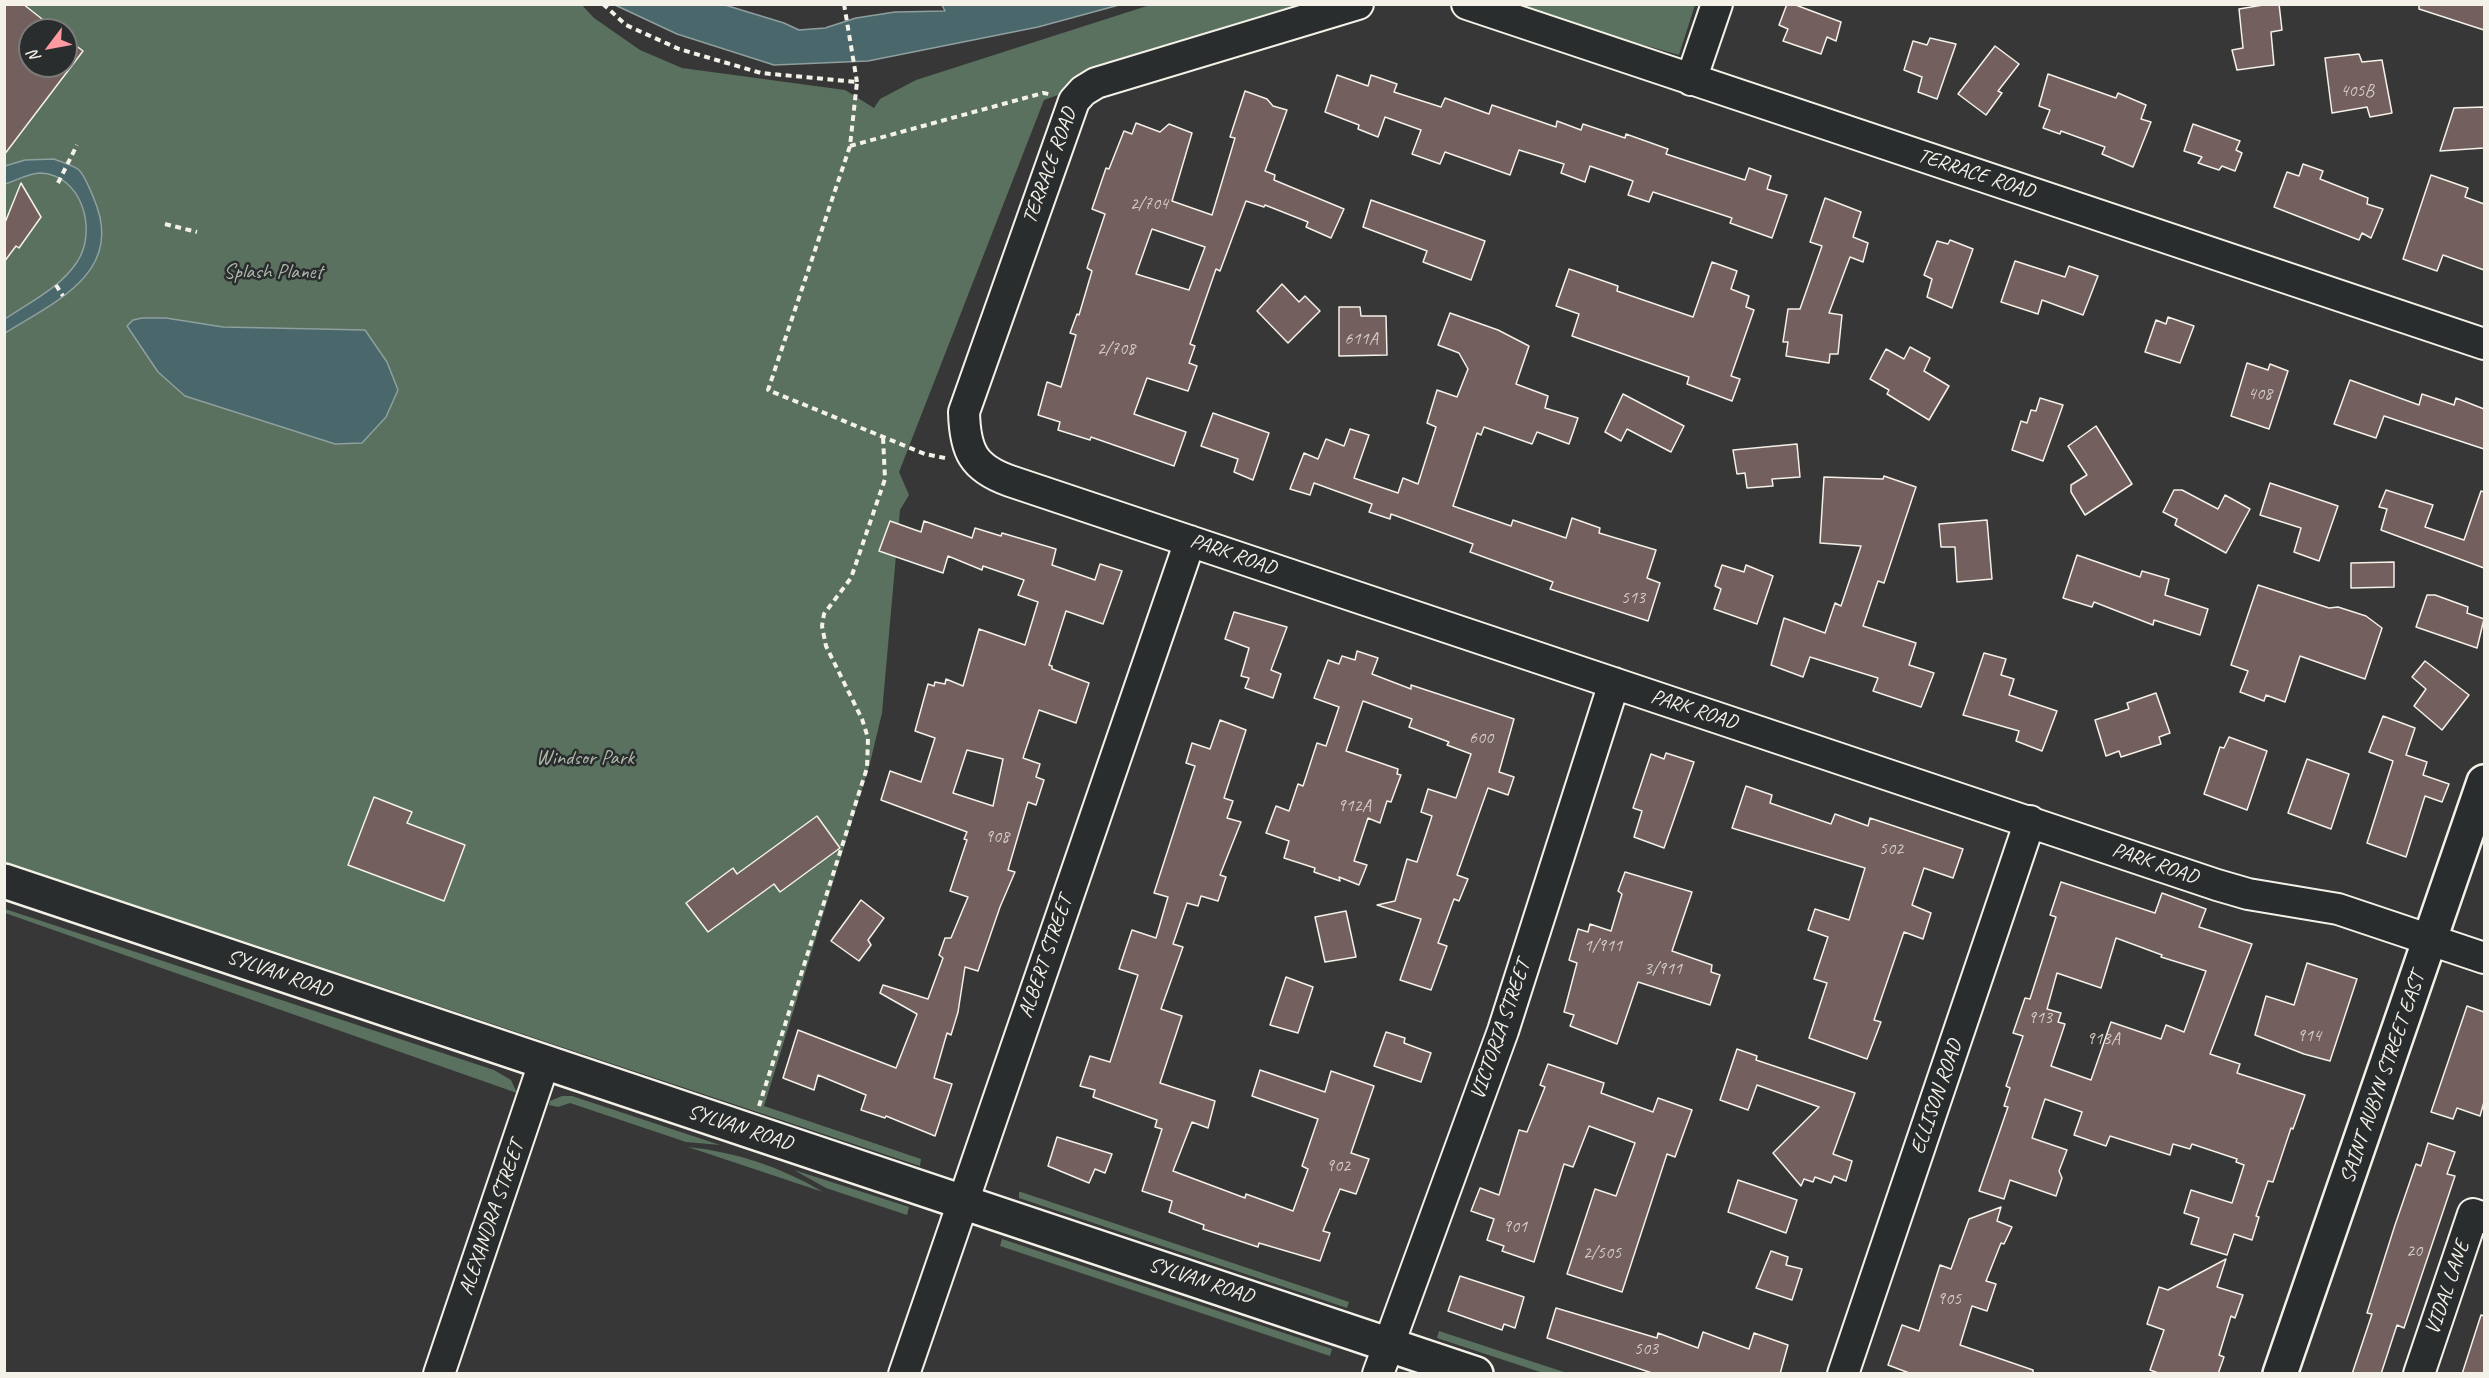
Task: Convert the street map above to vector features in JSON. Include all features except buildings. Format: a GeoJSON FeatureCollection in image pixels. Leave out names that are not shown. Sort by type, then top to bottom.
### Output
{"type":"FeatureCollection","features":[{"type":"Feature","properties":{"kind":"street","name":"TERRACE ROAD"},"geometry":{"type":"LineString","coordinates":[[969,451],[965,435],[964,412],[1074,101],[1083,91],[1096,83],[1358,4]]}},
{"type":"Feature","properties":{"kind":"street","name":"TERRACE ROAD"},"geometry":{"type":"LineString","coordinates":[[1467,4],[2484,344]]}},
{"type":"Feature","properties":{"kind":"street"},"geometry":{"type":"LineString","coordinates":[[1691,80],[1717,4]]}},
{"type":"Feature","properties":{"kind":"street","name":"PARK ROAD"},"geometry":{"type":"LineString","coordinates":[[969,451],[978,464],[991,475],[2238,891],[2338,909],[2484,958]]}},
{"type":"Feature","properties":{"kind":"street","name":"ALBERT STREET"},"geometry":{"type":"LineString","coordinates":[[904,1374],[1190,541]]}},
{"type":"Feature","properties":{"kind":"street","name":"VICTORIA STREET"},"geometry":{"type":"LineString","coordinates":[[1383,1359],[1503,1032],[1614,683]]}},
{"type":"Feature","properties":{"kind":"street","name":"SAINT AUBYN STREET EAST"},"geometry":{"type":"LineString","coordinates":[[2280,1374],[2484,782]]}},
{"type":"Feature","properties":{"kind":"street","name":"ELLISON ROAD"},"geometry":{"type":"LineString","coordinates":[[1843,1374],[2030,821]]}},
{"type":"Feature","properties":{"kind":"street","name":"SYLVAN ROAD"},"geometry":{"type":"LineString","coordinates":[[4,881],[962,1202],[1383,1359],[1476,1374]]}},
{"type":"Feature","properties":{"kind":"street","name":"ALEXANDRA STREET"},"geometry":{"type":"LineString","coordinates":[[439,1374],[544,1063]]}},
{"type":"Feature","properties":{"kind":"street","name":"VIDAL LANE"},"geometry":{"type":"LineString","coordinates":[[2419,1374],[2473,1214],[2484,1218]]}},
{"type":"Feature","properties":{"kind":"path"},"geometry":{"type":"LineString","coordinates":[[603,4],[626,25],[679,49],[761,73],[857,82]]}},
{"type":"Feature","properties":{"kind":"path"},"geometry":{"type":"LineString","coordinates":[[844,4],[857,82],[850,146],[768,390],[938,458],[949,458],[969,451]]}},
{"type":"Feature","properties":{"kind":"path"},"geometry":{"type":"LineString","coordinates":[[850,146],[1043,93],[1074,101]]}},
{"type":"Feature","properties":{"kind":"path"},"geometry":{"type":"LineString","coordinates":[[58,183],[77,145]]}},
{"type":"Feature","properties":{"kind":"path"},"geometry":{"type":"LineString","coordinates":[[165,224],[197,232]]}},
{"type":"Feature","properties":{"kind":"path"},"geometry":{"type":"LineString","coordinates":[[56,285],[63,296]]}},
{"type":"Feature","properties":{"kind":"path"},"geometry":{"type":"LineString","coordinates":[[758,1108],[867,768],[868,738],[862,719],[826,646],[822,626],[824,614],[851,578],[885,479],[883,437]]}},
{"type":"Feature","properties":{"kind":"green space"},"geometry":{"type":"Polygon","coordinates":[[[5,5],[582,5],[594,18],[640,50],[682,68],[845,90],[874,108],[880,99],[916,80],[1150,5],[1312,5],[1044,100],[899,472],[909,495],[900,510],[882,713],[870,763],[764,1106],[921,1159],[920,1166],[5,862],[5,5]]]}},
{"type":"Feature","properties":{"kind":"green space"},"geometry":{"type":"Polygon","coordinates":[[[1504,5],[1695,5],[1679,55],[1504,5]]]}},
{"type":"Feature","properties":{"kind":"green space"},"geometry":{"type":"Polygon","coordinates":[[[5,909],[494,1070],[511,1080],[517,1093],[5,913],[5,909]]]}},
{"type":"Feature","properties":{"kind":"green space"},"geometry":{"type":"Polygon","coordinates":[[[562,1096],[572,1096],[720,1145],[686,1142],[570,1103],[558,1107],[549,1105],[550,1101],[562,1096]]]}},
{"type":"Feature","properties":{"kind":"green space"},"geometry":{"type":"Polygon","coordinates":[[[688,1147],[706,1149],[758,1162],[791,1175],[823,1192],[688,1147]]]}},
{"type":"Feature","properties":{"kind":"green space"},"geometry":{"type":"Polygon","coordinates":[[[794,1170],[909,1207],[907,1215],[826,1188],[794,1170]]]}},
{"type":"Feature","properties":{"kind":"green space"},"geometry":{"type":"Polygon","coordinates":[[[1019,1192],[1349,1302],[1347,1308],[1019,1198],[1019,1192]]]}},
{"type":"Feature","properties":{"kind":"green space"},"geometry":{"type":"Polygon","coordinates":[[[1002,1239],[1332,1349],[1330,1356],[1000,1246],[1002,1239]]]}},
{"type":"Feature","properties":{"kind":"green space"},"geometry":{"type":"Polygon","coordinates":[[[1439,1331],[1567,1373],[1543,1373],[1437,1338],[1439,1331]]]}},
{"type":"Feature","properties":{"kind":"water"},"geometry":{"type":"Polygon","coordinates":[[[615,5],[725,5],[784,23],[799,30],[825,28],[856,18],[895,12],[945,11],[942,5],[1119,5],[1038,27],[868,61],[774,65],[677,34],[615,5]]]}},
{"type":"Feature","properties":{"kind":"water"},"geometry":{"type":"Polygon","coordinates":[[[54,159],[79,170],[87,182],[97,207],[102,231],[99,251],[91,269],[77,285],[42,311],[5,333],[5,319],[44,294],[62,279],[77,262],[83,249],[86,220],[76,193],[66,183],[55,176],[36,173],[5,184],[5,166],[25,160],[54,159]]]}},
{"type":"Feature","properties":{"kind":"water"},"geometry":{"type":"Polygon","coordinates":[[[166,318],[223,327],[365,330],[387,362],[398,390],[386,417],[362,443],[335,444],[185,396],[158,372],[127,326],[133,320],[166,318]]]}},
{"type":"Feature","properties":{"kind":"park label","name":"Splash Planet"},"geometry":{"type":"Point","coordinates":[273,272]}},
{"type":"Feature","properties":{"kind":"park label","name":"Windsor Park"},"geometry":{"type":"Point","coordinates":[585,758]}}]}
